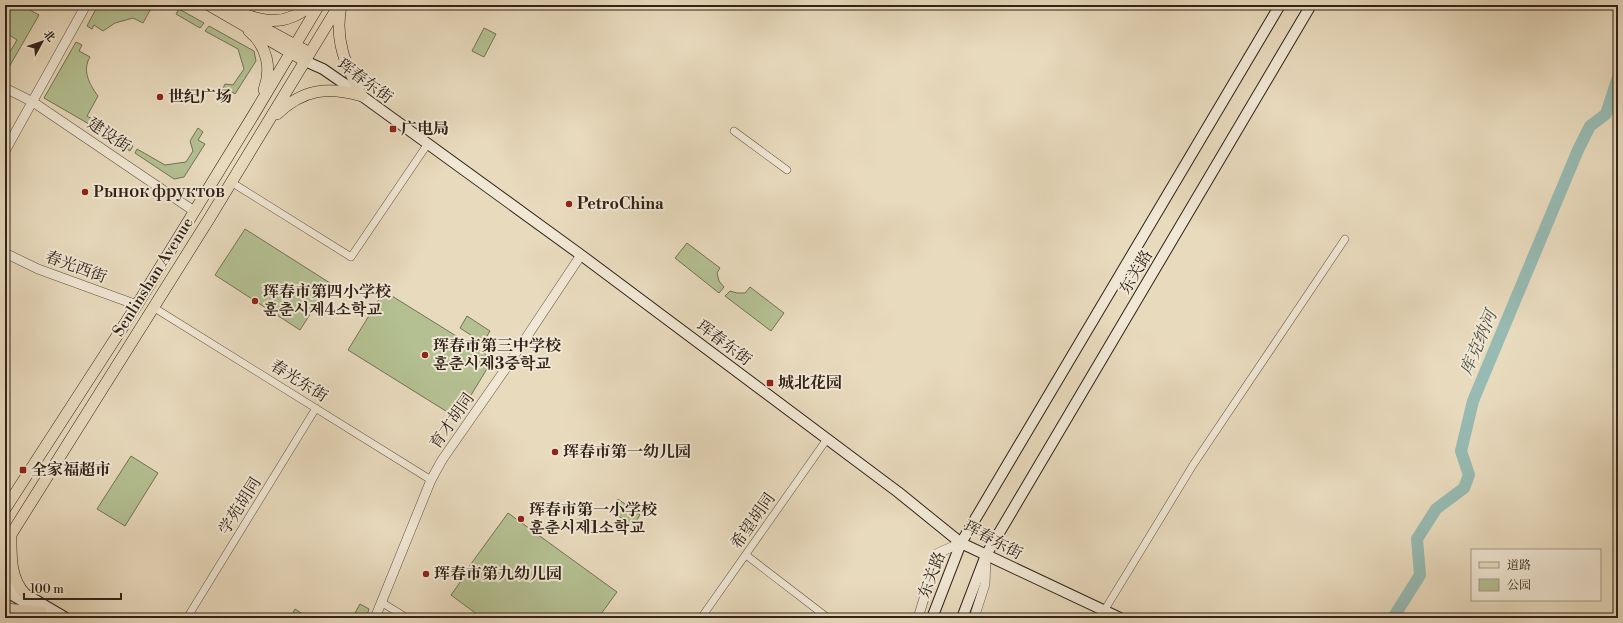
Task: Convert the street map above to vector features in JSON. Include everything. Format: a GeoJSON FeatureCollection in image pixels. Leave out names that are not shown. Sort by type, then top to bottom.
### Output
{"type":"FeatureCollection","features":[{"type":"Feature","properties":{"kind":"main road"},"geometry":{"type":"LineString","coordinates":[[209,5],[238,22],[294,48]]}},
{"type":"Feature","properties":{"kind":"main road"},"geometry":{"type":"LineString","coordinates":[[226,7],[256,19],[277,22],[295,17],[311,5]]}},
{"type":"Feature","properties":{"kind":"main road","name":"Senlinshan Avenue"},"geometry":{"type":"LineString","coordinates":[[5,508],[137,305],[319,5]]}},
{"type":"Feature","properties":{"kind":"main road"},"geometry":{"type":"LineString","coordinates":[[340,5],[338,34],[344,62],[362,96]]}},
{"type":"Feature","properties":{"kind":"main road","name":"Senlinshan Avenue"},"geometry":{"type":"LineString","coordinates":[[5,544],[340,5]]}},
{"type":"Feature","properties":{"kind":"main road","name":"东关路"},"geometry":{"type":"LineString","coordinates":[[932,618],[961,543],[1280,5]]}},
{"type":"Feature","properties":{"kind":"main road","name":"东关路"},"geometry":{"type":"LineString","coordinates":[[962,618],[986,555],[1311,5]]}},
{"type":"Feature","properties":{"kind":"main road"},"geometry":{"type":"LineString","coordinates":[[226,7],[307,57]]}},
{"type":"Feature","properties":{"kind":"main road"},"geometry":{"type":"LineString","coordinates":[[238,22],[255,36],[262,47],[268,68],[268,77],[254,114]]}},
{"type":"Feature","properties":{"kind":"main road","name":"珲春东街"},"geometry":{"type":"LineString","coordinates":[[307,57],[581,255],[898,492],[961,543],[1120,618]]}},
{"type":"Feature","properties":{"kind":"main road"},"geometry":{"type":"LineString","coordinates":[[266,124],[290,102],[303,96],[330,90],[342,90],[362,96]]}},
{"type":"Feature","properties":{"kind":"main road"},"geometry":{"type":"LineString","coordinates":[[5,508],[21,518]]}},
{"type":"Feature","properties":{"kind":"main road"},"geometry":{"type":"LineString","coordinates":[[12,534],[11,558],[14,573],[18,586],[25,594]]}},
{"type":"Feature","properties":{"kind":"main road"},"geometry":{"type":"LineString","coordinates":[[5,582],[66,618]]}},
{"type":"Feature","properties":{"kind":"main road"},"geometry":{"type":"LineString","coordinates":[[5,591],[52,618]]}},
{"type":"Feature","properties":{"kind":"main road"},"geometry":{"type":"LineString","coordinates":[[5,609],[41,612]]}},
{"type":"Feature","properties":{"kind":"street"},"geometry":{"type":"LineString","coordinates":[[5,151],[86,5]]}},
{"type":"Feature","properties":{"kind":"street","name":"建设街"},"geometry":{"type":"LineString","coordinates":[[5,88],[33,102],[194,211]]}},
{"type":"Feature","properties":{"kind":"street"},"geometry":{"type":"LineString","coordinates":[[734,131],[786,170]]}},
{"type":"Feature","properties":{"kind":"street"},"geometry":{"type":"LineString","coordinates":[[231,182],[351,257],[427,145]]}},
{"type":"Feature","properties":{"kind":"street"},"geometry":{"type":"LineString","coordinates":[[1104,610],[1193,465],[1345,239]]}},
{"type":"Feature","properties":{"kind":"street","name":"春光西街"},"geometry":{"type":"LineString","coordinates":[[5,253],[38,269],[137,305]]}},
{"type":"Feature","properties":{"kind":"street","name":"育才胡同"},"geometry":{"type":"LineString","coordinates":[[375,618],[431,480],[442,460],[504,371],[581,255]]}},
{"type":"Feature","properties":{"kind":"street","name":"春光东街"},"geometry":{"type":"LineString","coordinates":[[153,307],[431,480]]}},
{"type":"Feature","properties":{"kind":"street","name":"学苑胡同"},"geometry":{"type":"LineString","coordinates":[[187,618],[316,408]]}},
{"type":"Feature","properties":{"kind":"street","name":"希望胡同"},"geometry":{"type":"LineString","coordinates":[[701,618],[827,439]]}},
{"type":"Feature","properties":{"kind":"street","name":"东关路"},"geometry":{"type":"LineString","coordinates":[[918,618],[938,554],[961,543]]}},
{"type":"Feature","properties":{"kind":"street"},"geometry":{"type":"LineString","coordinates":[[746,555],[828,618]]}},
{"type":"Feature","properties":{"kind":"street"},"geometry":{"type":"LineString","coordinates":[[974,618],[986,584],[986,555]]}},
{"type":"Feature","properties":{"kind":"street"},"geometry":{"type":"LineString","coordinates":[[381,602],[407,618]]}},
{"type":"Feature","properties":{"kind":"green space"},"geometry":{"type":"Polygon","coordinates":[[[5,5],[21,5],[39,15],[5,74],[5,60],[17,40],[5,32],[5,5]]]}},
{"type":"Feature","properties":{"kind":"green space"},"geometry":{"type":"Polygon","coordinates":[[[98,5],[153,5],[143,23],[133,18],[115,23],[103,31],[94,25],[92,29],[87,26],[98,5]]]}},
{"type":"Feature","properties":{"kind":"green space"},"geometry":{"type":"Polygon","coordinates":[[[179,9],[204,23],[200,28],[176,14],[179,9]]]}},
{"type":"Feature","properties":{"kind":"green space"},"geometry":{"type":"Polygon","coordinates":[[[209,26],[254,51],[256,61],[235,94],[229,90],[224,98],[220,95],[225,84],[233,85],[244,69],[238,49],[205,31],[209,26]]]}},
{"type":"Feature","properties":{"kind":"green space"},"geometry":{"type":"Polygon","coordinates":[[[484,28],[496,34],[484,57],[472,51],[484,28]]]}},
{"type":"Feature","properties":{"kind":"green space"},"geometry":{"type":"Polygon","coordinates":[[[76,42],[82,45],[79,51],[90,57],[87,67],[89,82],[98,96],[87,116],[92,119],[89,124],[44,98],[76,42]]]}},
{"type":"Feature","properties":{"kind":"green space"},"geometry":{"type":"Polygon","coordinates":[[[198,128],[203,132],[198,140],[205,144],[184,177],[174,179],[135,153],[137,149],[165,165],[186,162],[193,151],[190,141],[198,128]]]}},
{"type":"Feature","properties":{"kind":"green space"},"geometry":{"type":"Polygon","coordinates":[[[109,132],[133,146],[130,151],[106,137],[109,132]]]}},
{"type":"Feature","properties":{"kind":"green space"},"geometry":{"type":"Polygon","coordinates":[[[245,229],[330,283],[300,330],[215,275],[245,229]]]}},
{"type":"Feature","properties":{"kind":"green space"},"geometry":{"type":"Polygon","coordinates":[[[687,243],[720,268],[717,273],[719,281],[724,287],[719,293],[675,258],[687,243]]]}},
{"type":"Feature","properties":{"kind":"green space"},"geometry":{"type":"Polygon","coordinates":[[[750,287],[784,313],[771,331],[725,296],[730,291],[745,293],[750,287]]]}},
{"type":"Feature","properties":{"kind":"green space"},"geometry":{"type":"Polygon","coordinates":[[[384,291],[493,359],[457,418],[348,350],[384,291]]]}},
{"type":"Feature","properties":{"kind":"green space"},"geometry":{"type":"Polygon","coordinates":[[[467,316],[490,331],[483,343],[460,328],[467,316]]]}},
{"type":"Feature","properties":{"kind":"green space"},"geometry":{"type":"Polygon","coordinates":[[[131,456],[158,473],[125,526],[97,509],[131,456]]]}},
{"type":"Feature","properties":{"kind":"green space"},"geometry":{"type":"Polygon","coordinates":[[[618,499],[640,515],[633,526],[610,510],[618,499]]]}},
{"type":"Feature","properties":{"kind":"green space"},"geometry":{"type":"Polygon","coordinates":[[[508,513],[617,592],[598,618],[482,618],[451,595],[461,581],[460,579],[508,513]]]}},
{"type":"Feature","properties":{"kind":"green space"},"geometry":{"type":"Polygon","coordinates":[[[360,604],[369,609],[366,618],[362,618],[355,613],[360,604]]]}},
{"type":"Feature","properties":{"kind":"green space"},"geometry":{"type":"Polygon","coordinates":[[[295,609],[309,618],[290,618],[295,609]]]}},
{"type":"Feature","properties":{"kind":"waterway","name":"库克纳河"},"geometry":{"type":"LineString","coordinates":[[1393,618],[1420,575],[1417,539],[1436,509],[1464,488],[1469,475],[1461,451],[1473,401],[1578,150],[1590,126],[1606,114],[1618,77]]}},
{"type":"Feature","properties":{"kind":"place","name":"世纪广场"},"geometry":{"type":"Point","coordinates":[160,97]}},
{"type":"Feature","properties":{"kind":"place","name":"广电局"},"geometry":{"type":"Point","coordinates":[393,129]}},
{"type":"Feature","properties":{"kind":"place","name":"Рынок фруктов"},"geometry":{"type":"Point","coordinates":[85,192]}},
{"type":"Feature","properties":{"kind":"place","name":"PetroChina"},"geometry":{"type":"Point","coordinates":[569,204]}},
{"type":"Feature","properties":{"kind":"place","name":"珲春市第四小学校 훈춘시제4소학교"},"geometry":{"type":"Point","coordinates":[255,301]}},
{"type":"Feature","properties":{"kind":"place","name":"珲春市第三中学校 훈춘시제3중학교"},"geometry":{"type":"Point","coordinates":[425,355]}},
{"type":"Feature","properties":{"kind":"place","name":"城北花园"},"geometry":{"type":"Point","coordinates":[770,383]}},
{"type":"Feature","properties":{"kind":"place","name":"珲春市第一幼儿园"},"geometry":{"type":"Point","coordinates":[555,452]}},
{"type":"Feature","properties":{"kind":"place","name":"全家福超市"},"geometry":{"type":"Point","coordinates":[23,470]}},
{"type":"Feature","properties":{"kind":"place","name":"珲春市第一小学校 훈춘시제1소학교"},"geometry":{"type":"Point","coordinates":[521,519]}},
{"type":"Feature","properties":{"kind":"place","name":"珲春市第九幼儿园"},"geometry":{"type":"Point","coordinates":[426,574]}}]}
